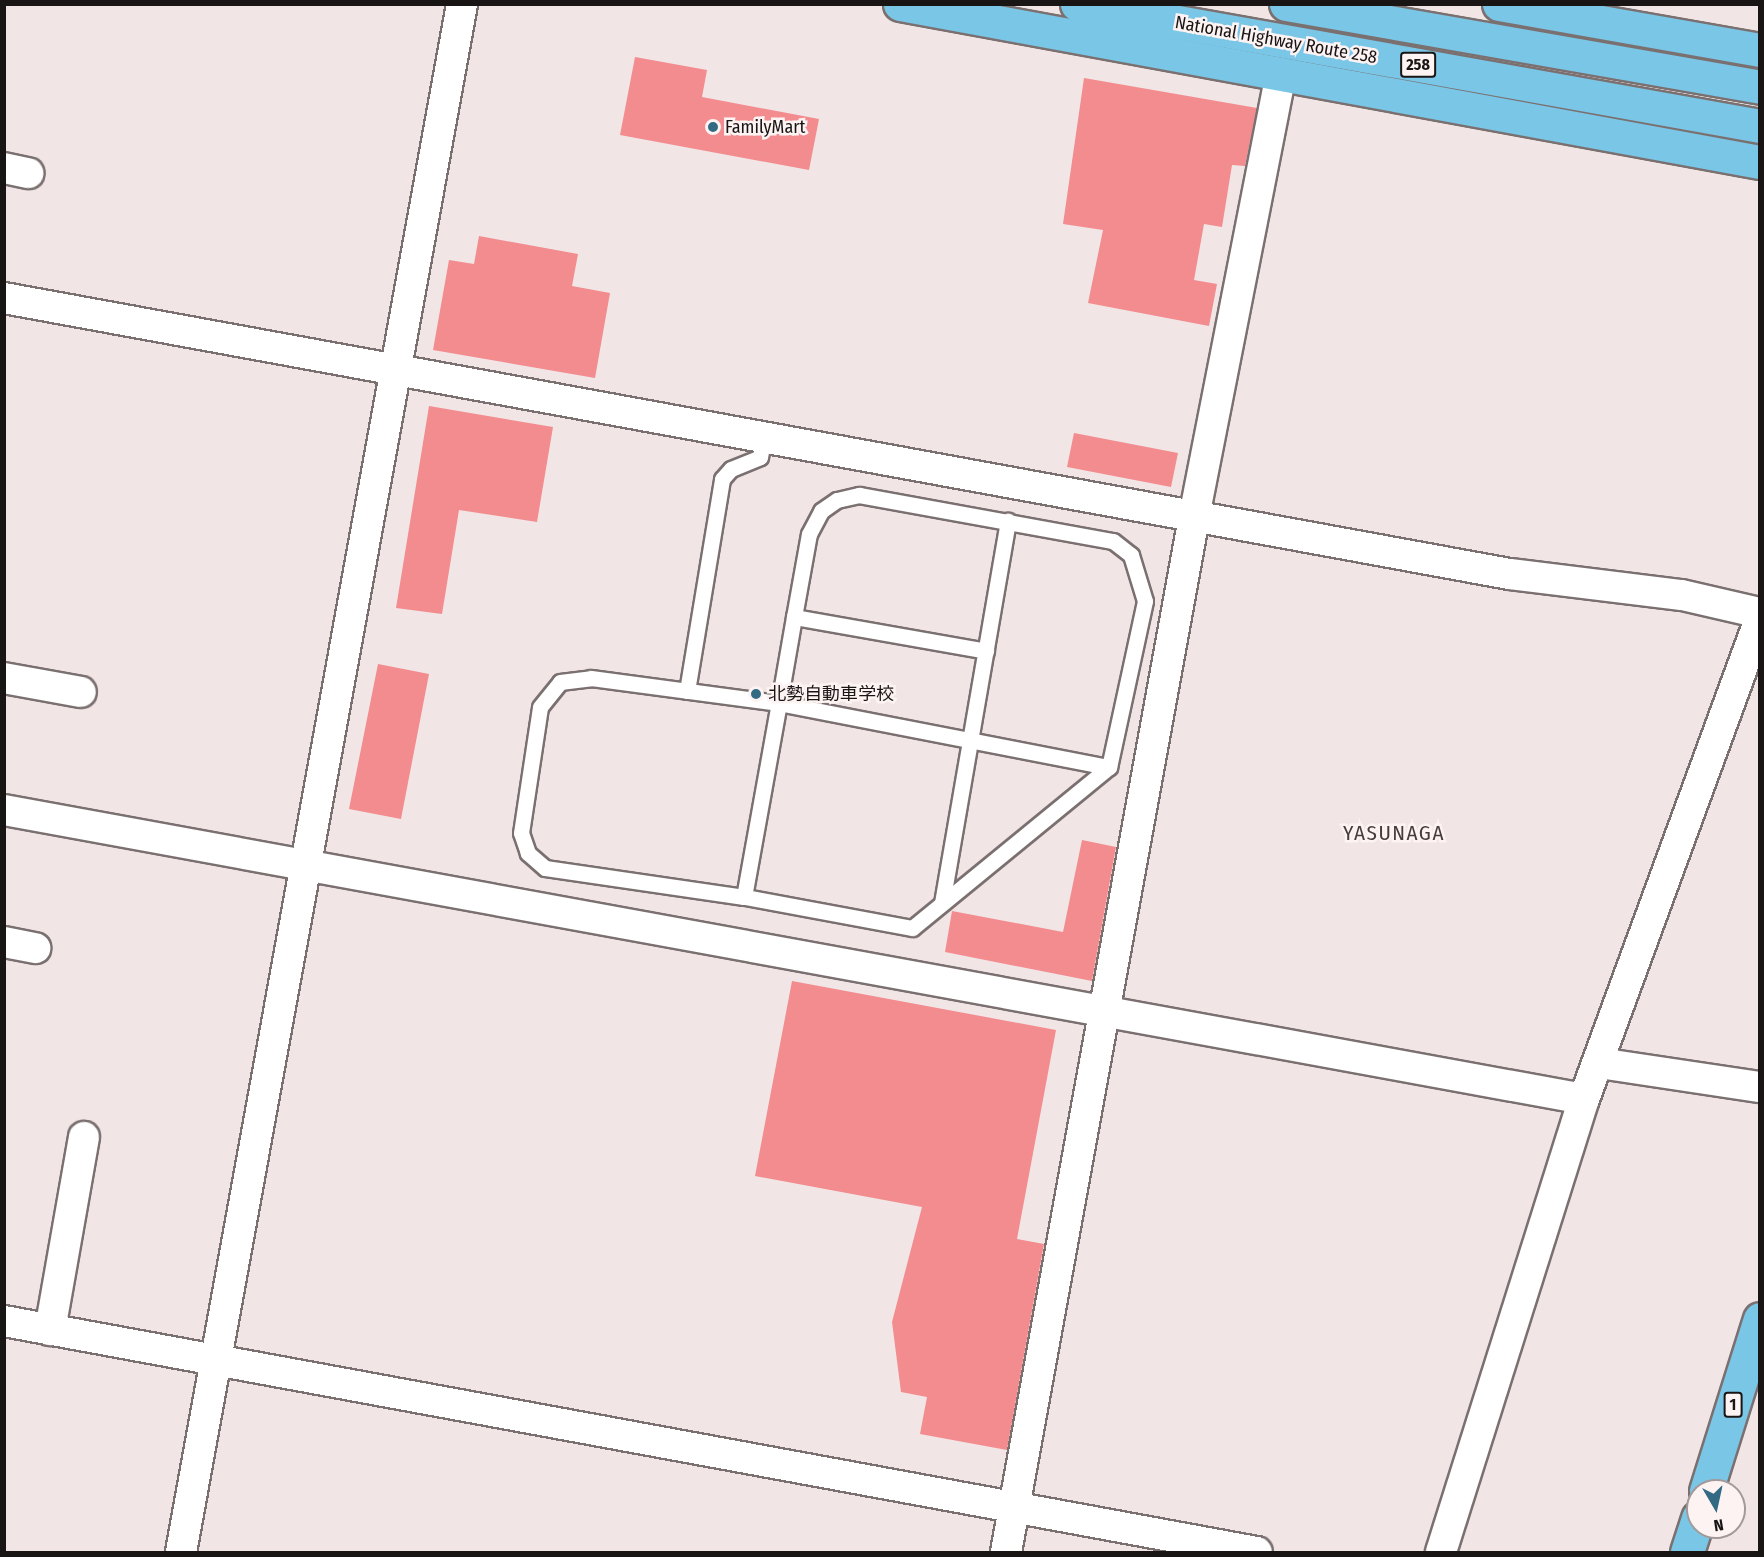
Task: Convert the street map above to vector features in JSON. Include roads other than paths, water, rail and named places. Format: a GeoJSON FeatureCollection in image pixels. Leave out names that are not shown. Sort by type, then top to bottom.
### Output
{"type":"FeatureCollection","features":[{"type":"Feature","properties":{"kind":"highway"},"geometry":{"type":"LineString","coordinates":[[900,4],[1760,162]]}},
{"type":"Feature","properties":{"kind":"highway","name":"National Highway Route 258"},"geometry":{"type":"LineString","coordinates":[[1077,4],[1760,126]]}},
{"type":"Feature","properties":{"kind":"highway","name":"National Highway Route 258"},"geometry":{"type":"LineString","coordinates":[[1286,4],[1760,87]]}},
{"type":"Feature","properties":{"kind":"highway"},"geometry":{"type":"LineString","coordinates":[[1499,4],[1760,50]]}},
{"type":"Feature","properties":{"kind":"highway","name":"1"},"geometry":{"type":"LineString","coordinates":[[1710,1479],[1760,1319]]}},
{"type":"Feature","properties":{"kind":"street"},"geometry":{"type":"LineString","coordinates":[[181,1552],[462,4]]}},
{"type":"Feature","properties":{"kind":"street"},"geometry":{"type":"LineString","coordinates":[[1006,1552],[1194,517],[1281,73]]}},
{"type":"Feature","properties":{"kind":"street"},"geometry":{"type":"LineString","coordinates":[[4,298],[1510,574],[1682,595],[1760,613]]}},
{"type":"Feature","properties":{"kind":"street"},"geometry":{"type":"LineString","coordinates":[[1441,1552],[1584,1099],[1760,620]]}},
{"type":"Feature","properties":{"kind":"street"},"geometry":{"type":"LineString","coordinates":[[4,678],[81,692]]}},
{"type":"Feature","properties":{"kind":"street"},"geometry":{"type":"LineString","coordinates":[[4,810],[1584,1099]]}},
{"type":"Feature","properties":{"kind":"street"},"geometry":{"type":"LineString","coordinates":[[4,942],[35,948]]}},
{"type":"Feature","properties":{"kind":"street"},"geometry":{"type":"LineString","coordinates":[[1599,1063],[1760,1087]]}},
{"type":"Feature","properties":{"kind":"street"},"geometry":{"type":"LineString","coordinates":[[50,1330],[84,1137]]}},
{"type":"Feature","properties":{"kind":"street"},"geometry":{"type":"LineString","coordinates":[[4,1321],[1257,1552]]}},
{"type":"Feature","properties":{"kind":"lane"},"geometry":{"type":"LineString","coordinates":[[687,691],[722,478],[731,469],[760,457],[764,437]]}},
{"type":"Feature","properties":{"kind":"lane"},"geometry":{"type":"LineString","coordinates":[[744,897],[778,703],[809,534],[821,511],[837,500],[859,495],[1008,521],[1113,541],[1131,555],[1144,601],[1109,767],[912,928],[744,897],[545,868],[528,853],[521,833],[540,707],[560,682],[591,678],[778,703],[1109,767]]}},
{"type":"Feature","properties":{"kind":"lane"},"geometry":{"type":"LineString","coordinates":[[942,903],[1008,521]]}},
{"type":"Feature","properties":{"kind":"lane"},"geometry":{"type":"LineString","coordinates":[[794,617],[986,651]]}},
{"type":"Feature","properties":{"kind":"place","name":"FamilyMart"},"geometry":{"type":"Point","coordinates":[713,127]}},
{"type":"Feature","properties":{"kind":"place","name":"北勢自動車学校"},"geometry":{"type":"Point","coordinates":[756,694]}},
{"type":"Feature","properties":{"kind":"district","name":"YASUNAGA"},"geometry":{"type":"Point","coordinates":[1394,833]}}]}
